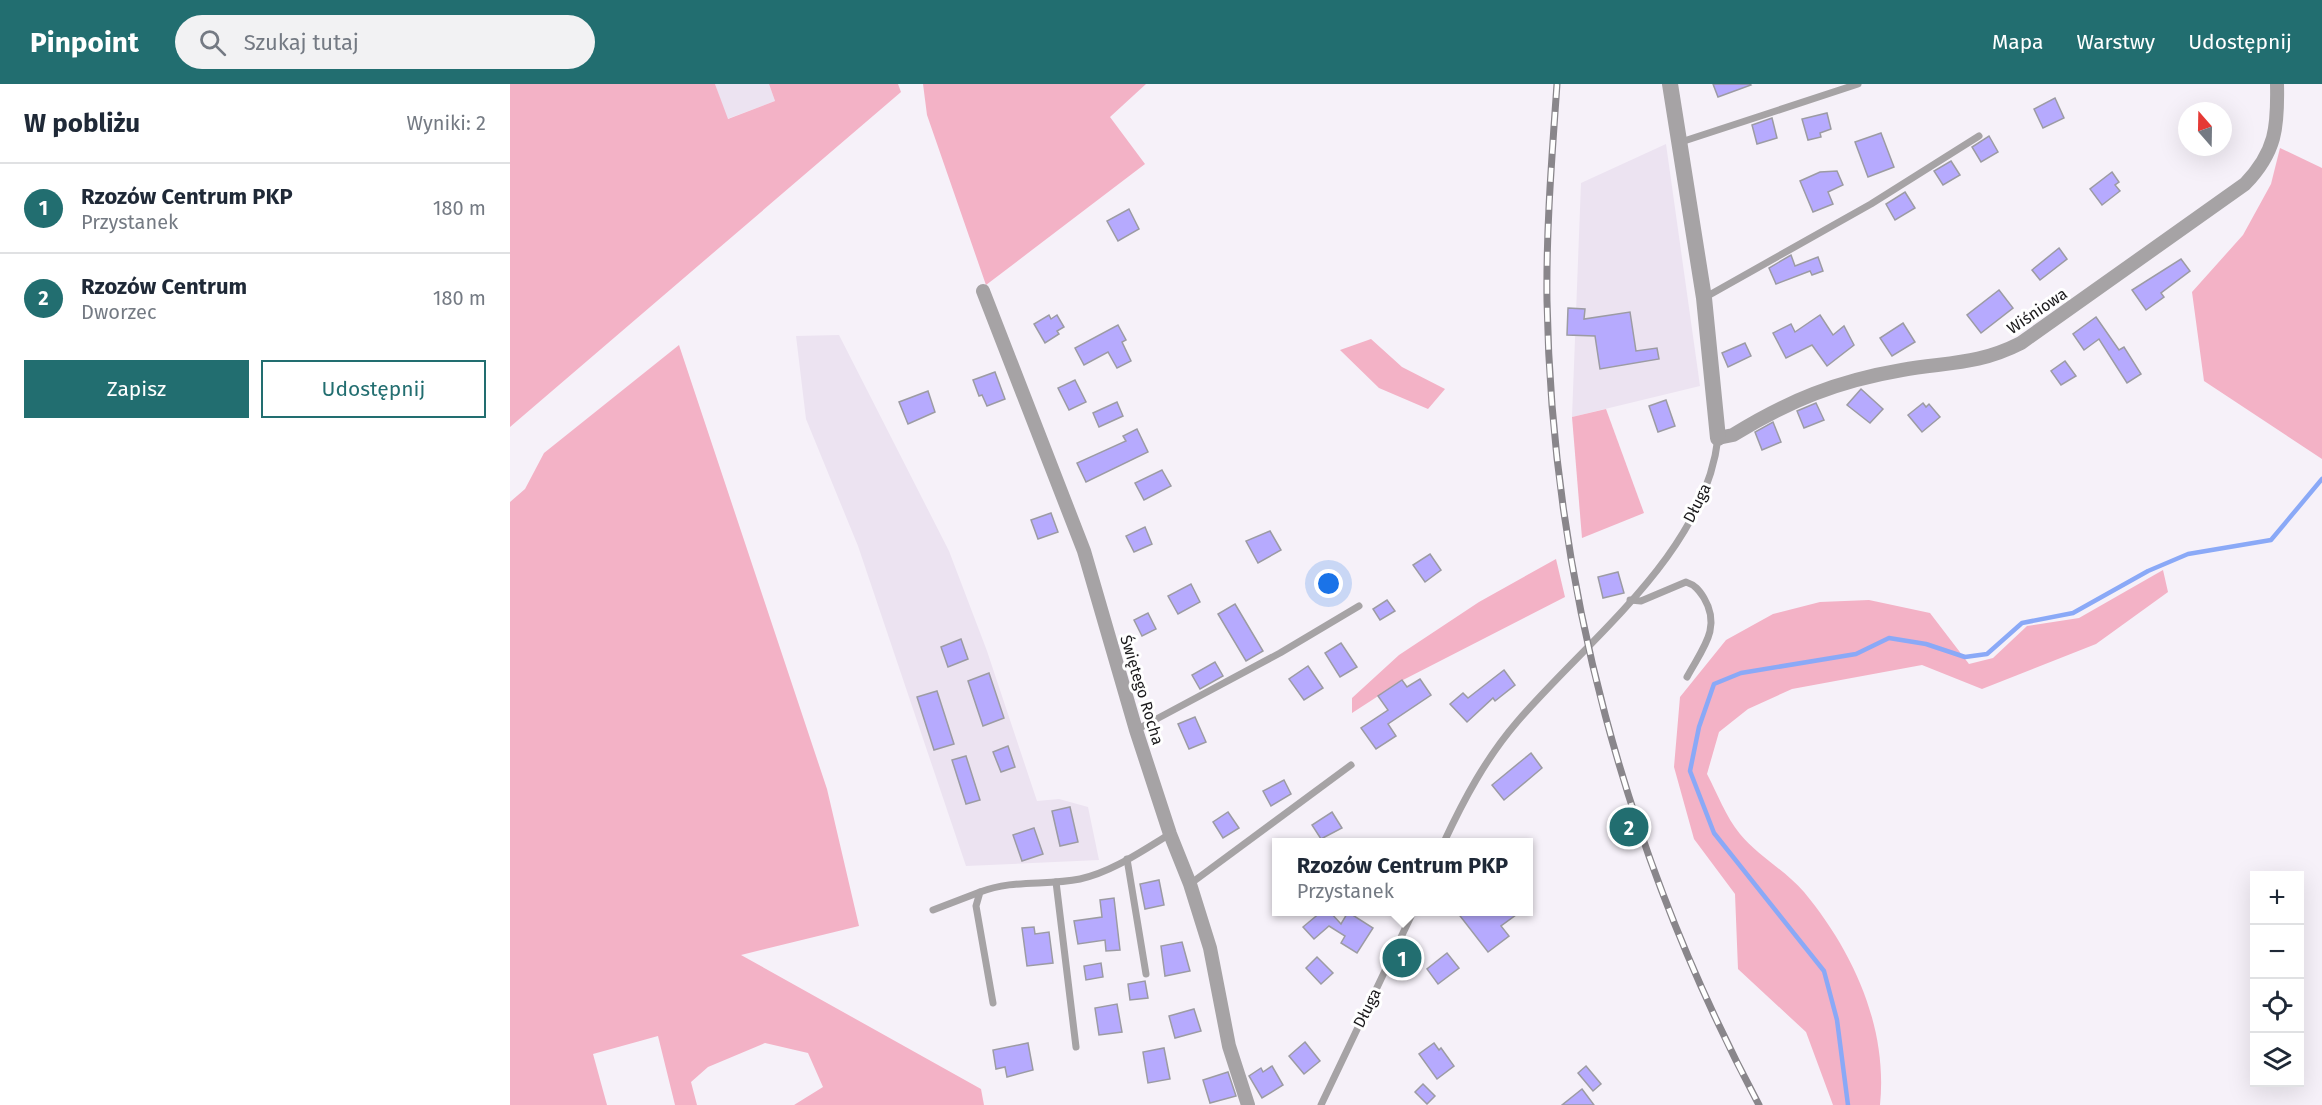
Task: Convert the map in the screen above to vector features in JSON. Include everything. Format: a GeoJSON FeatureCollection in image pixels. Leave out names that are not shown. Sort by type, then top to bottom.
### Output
{"type":"FeatureCollection","features":[{"type":"Feature","properties":{"kind":"street","name":"Długa"},"geometry":{"type":"LineString","coordinates":[[1670,84],[1704,298],[1718,438]]}},
{"type":"Feature","properties":{"kind":"street","name":"Wiśniowa"},"geometry":{"type":"LineString","coordinates":[[1718,438],[1732,435],[1810,393],[1859,379],[1904,370],[1973,362],[1995,356],[2021,343],[2245,184],[2263,164],[2272,148],[2275,138],[2277,84]]}},
{"type":"Feature","properties":{"kind":"street","name":"Świętego Rocha"},"geometry":{"type":"LineString","coordinates":[[983,291],[1084,551],[1136,730],[1170,834],[1190,884],[1216,973],[1229,1046],[1248,1105]]}},
{"type":"Feature","properties":{"kind":"lane"},"geometry":{"type":"LineString","coordinates":[[1678,143],[1858,84]]}},
{"type":"Feature","properties":{"kind":"lane"},"geometry":{"type":"LineString","coordinates":[[1704,298],[1871,204],[1979,136]]}},
{"type":"Feature","properties":{"kind":"lane","name":"Długa"},"geometry":{"type":"LineString","coordinates":[[1446,838],[1475,781],[1509,732],[1649,580],[1674,545],[1701,501],[1712,474],[1718,438]]}},
{"type":"Feature","properties":{"kind":"lane"},"geometry":{"type":"LineString","coordinates":[[1630,600],[1641,601],[1686,582],[1694,585],[1703,596],[1713,620],[1710,632],[1687,678]]}},
{"type":"Feature","properties":{"kind":"lane"},"geometry":{"type":"LineString","coordinates":[[1136,730],[1280,653],[1359,606]]}},
{"type":"Feature","properties":{"kind":"lane"},"geometry":{"type":"LineString","coordinates":[[1190,884],[1351,765]]}},
{"type":"Feature","properties":{"kind":"lane"},"geometry":{"type":"LineString","coordinates":[[933,910],[980,892],[1016,882],[1056,882],[1081,879],[1127,859],[1170,834]]}},
{"type":"Feature","properties":{"kind":"lane"},"geometry":{"type":"LineString","coordinates":[[1127,859],[1146,974]]}},
{"type":"Feature","properties":{"kind":"lane"},"geometry":{"type":"LineString","coordinates":[[1056,882],[1076,1047]]}},
{"type":"Feature","properties":{"kind":"lane"},"geometry":{"type":"LineString","coordinates":[[980,892],[976,906],[993,1003]]}},
{"type":"Feature","properties":{"kind":"lane","name":"Długa"},"geometry":{"type":"LineString","coordinates":[[1321,1105],[1411,916]]}},
{"type":"Feature","properties":{"kind":"shaded area"},"geometry":{"type":"Polygon","coordinates":[[[510,84],[715,84],[728,119],[775,101],[769,84],[898,84],[901,92],[510,427],[510,84]]]}},
{"type":"Feature","properties":{"kind":"shaded area"},"geometry":{"type":"Polygon","coordinates":[[[715,84],[769,84],[775,101],[727,119],[715,84]]]}},
{"type":"Feature","properties":{"kind":"shaded area"},"geometry":{"type":"Polygon","coordinates":[[[923,84],[1146,84],[1110,117],[1145,164],[986,285],[927,115],[923,84]]]}},
{"type":"Feature","properties":{"kind":"shaded area"},"geometry":{"type":"Polygon","coordinates":[[[1666,144],[1700,386],[1572,417],[1581,183],[1666,144]]]}},
{"type":"Feature","properties":{"kind":"shaded area"},"geometry":{"type":"Polygon","coordinates":[[[2280,148],[2322,168],[2322,459],[2204,381],[2192,292],[2243,235],[2271,184],[2280,148]]]}},
{"type":"Feature","properties":{"kind":"shaded area"},"geometry":{"type":"Polygon","coordinates":[[[839,335],[949,551],[987,651],[1037,801],[1059,799],[1088,807],[1099,860],[966,866],[858,546],[806,419],[796,336],[839,335]]]}},
{"type":"Feature","properties":{"kind":"shaded area"},"geometry":{"type":"Polygon","coordinates":[[[1371,339],[1402,367],[1445,389],[1428,409],[1379,388],[1340,350],[1371,339]]]}},
{"type":"Feature","properties":{"kind":"shaded area"},"geometry":{"type":"Polygon","coordinates":[[[679,345],[827,789],[859,926],[741,955],[981,1089],[984,1105],[794,1105],[823,1087],[808,1053],[765,1043],[708,1067],[691,1082],[697,1105],[675,1105],[658,1036],[593,1054],[607,1105],[510,1105],[510,502],[525,489],[544,453],[679,345]]]}},
{"type":"Feature","properties":{"kind":"shaded area"},"geometry":{"type":"Polygon","coordinates":[[[1606,409],[1644,513],[1582,538],[1572,417],[1606,409]]]}},
{"type":"Feature","properties":{"kind":"shaded area"},"geometry":{"type":"Polygon","coordinates":[[[1556,559],[1565,597],[1403,680],[1352,713],[1352,698],[1399,655],[1479,602],[1556,559]]]}},
{"type":"Feature","properties":{"kind":"shaded area"},"geometry":{"type":"Polygon","coordinates":[[[2163,570],[2168,592],[2096,644],[1982,689],[1922,665],[1792,689],[1748,709],[1719,732],[1707,774],[1726,813],[1747,842],[1797,884],[1822,915],[1852,965],[1872,1019],[1881,1076],[1880,1105],[1833,1105],[1806,1032],[1738,969],[1735,894],[1694,839],[1674,767],[1680,697],[1726,640],[1773,614],[1820,602],[1869,600],[1930,613],[1969,664],[1993,658],[2027,626],[2079,618],[2163,570]]]}},
{"type":"Feature","properties":{"kind":"building"},"geometry":{"type":"Polygon","coordinates":[[[1713,84],[1750,84],[1751,85],[1718,97],[1713,84]]]}},
{"type":"Feature","properties":{"kind":"building"},"geometry":{"type":"Polygon","coordinates":[[[2055,98],[2064,118],[2043,128],[2034,109],[2055,98]]]}},
{"type":"Feature","properties":{"kind":"building"},"geometry":{"type":"Polygon","coordinates":[[[1827,113],[1831,129],[1820,133],[1821,137],[1808,140],[1802,119],[1827,113]]]}},
{"type":"Feature","properties":{"kind":"building"},"geometry":{"type":"Polygon","coordinates":[[[1772,118],[1777,138],[1757,144],[1752,125],[1772,118]]]}},
{"type":"Feature","properties":{"kind":"building"},"geometry":{"type":"Polygon","coordinates":[[[1881,133],[1894,167],[1868,177],[1855,142],[1881,133]]]}},
{"type":"Feature","properties":{"kind":"building"},"geometry":{"type":"Polygon","coordinates":[[[1989,136],[1998,152],[1981,162],[1972,147],[1989,136]]]}},
{"type":"Feature","properties":{"kind":"building"},"geometry":{"type":"Polygon","coordinates":[[[1951,161],[1960,175],[1943,185],[1934,171],[1951,161]]]}},
{"type":"Feature","properties":{"kind":"building"},"geometry":{"type":"Polygon","coordinates":[[[1837,171],[1843,185],[1828,192],[1833,204],[1813,212],[1800,181],[1820,172],[1837,171]]]}},
{"type":"Feature","properties":{"kind":"building"},"geometry":{"type":"Polygon","coordinates":[[[2112,172],[2119,182],[2115,185],[2120,191],[2102,205],[2090,189],[2112,172]]]}},
{"type":"Feature","properties":{"kind":"building"},"geometry":{"type":"Polygon","coordinates":[[[1905,192],[1915,208],[1895,220],[1886,204],[1905,192]]]}},
{"type":"Feature","properties":{"kind":"building"},"geometry":{"type":"Polygon","coordinates":[[[1129,209],[1139,229],[1118,241],[1107,221],[1129,209]]]}},
{"type":"Feature","properties":{"kind":"building"},"geometry":{"type":"Polygon","coordinates":[[[2059,248],[2067,259],[2040,280],[2032,270],[2059,248]]]}},
{"type":"Feature","properties":{"kind":"building"},"geometry":{"type":"Polygon","coordinates":[[[1791,255],[1795,266],[1818,257],[1823,271],[1812,275],[1810,271],[1776,284],[1769,268],[1791,255]]]}},
{"type":"Feature","properties":{"kind":"building"},"geometry":{"type":"Polygon","coordinates":[[[2181,259],[2190,271],[2161,293],[2164,297],[2146,310],[2132,290],[2181,259]]]}},
{"type":"Feature","properties":{"kind":"building"},"geometry":{"type":"Polygon","coordinates":[[[1999,290],[2013,308],[1981,333],[1967,315],[1999,290]]]}},
{"type":"Feature","properties":{"kind":"building"},"geometry":{"type":"Polygon","coordinates":[[[1568,308],[1585,309],[1584,319],[1630,312],[1636,351],[1657,348],[1659,359],[1600,369],[1595,336],[1567,335],[1568,308]]]}},
{"type":"Feature","properties":{"kind":"building"},"geometry":{"type":"Polygon","coordinates":[[[1049,315],[1051,319],[1057,315],[1064,327],[1057,331],[1059,334],[1045,343],[1034,324],[1049,315]]]}},
{"type":"Feature","properties":{"kind":"building"},"geometry":{"type":"Polygon","coordinates":[[[1820,315],[1833,335],[1844,326],[1854,345],[1827,366],[1812,345],[1786,358],[1773,333],[1791,324],[1795,332],[1820,315]]]}},
{"type":"Feature","properties":{"kind":"building"},"geometry":{"type":"Polygon","coordinates":[[[2096,317],[2119,350],[2124,347],[2141,374],[2127,383],[2099,339],[2084,350],[2073,334],[2096,317]]]}},
{"type":"Feature","properties":{"kind":"building"},"geometry":{"type":"Polygon","coordinates":[[[1903,323],[1915,342],[1892,356],[1880,338],[1903,323]]]}},
{"type":"Feature","properties":{"kind":"building"},"geometry":{"type":"Polygon","coordinates":[[[1118,325],[1126,340],[1122,342],[1131,361],[1117,368],[1108,352],[1084,365],[1075,348],[1118,325]]]}},
{"type":"Feature","properties":{"kind":"building"},"geometry":{"type":"Polygon","coordinates":[[[1745,343],[1751,356],[1728,367],[1722,353],[1745,343]]]}},
{"type":"Feature","properties":{"kind":"building"},"geometry":{"type":"Polygon","coordinates":[[[2065,361],[2076,376],[2061,385],[2051,371],[2065,361]]]}},
{"type":"Feature","properties":{"kind":"building"},"geometry":{"type":"Polygon","coordinates":[[[995,372],[1005,399],[987,406],[982,395],[979,396],[973,380],[995,372]]]}},
{"type":"Feature","properties":{"kind":"building"},"geometry":{"type":"Polygon","coordinates":[[[1075,380],[1086,402],[1069,410],[1058,388],[1075,380]]]}},
{"type":"Feature","properties":{"kind":"building"},"geometry":{"type":"Polygon","coordinates":[[[1861,389],[1883,409],[1870,423],[1847,405],[1861,389]]]}},
{"type":"Feature","properties":{"kind":"building"},"geometry":{"type":"Polygon","coordinates":[[[928,391],[935,412],[908,424],[899,402],[928,391]]]}},
{"type":"Feature","properties":{"kind":"building"},"geometry":{"type":"Polygon","coordinates":[[[1666,400],[1675,426],[1658,432],[1649,406],[1666,400]]]}},
{"type":"Feature","properties":{"kind":"building"},"geometry":{"type":"Polygon","coordinates":[[[1117,402],[1123,416],[1099,427],[1093,413],[1117,402]]]}},
{"type":"Feature","properties":{"kind":"building"},"geometry":{"type":"Polygon","coordinates":[[[1816,403],[1824,420],[1804,428],[1797,411],[1816,403]]]}},
{"type":"Feature","properties":{"kind":"building"},"geometry":{"type":"Polygon","coordinates":[[[1923,403],[1926,407],[1929,404],[1940,417],[1922,432],[1908,415],[1923,403]]]}},
{"type":"Feature","properties":{"kind":"building"},"geometry":{"type":"Polygon","coordinates":[[[1773,422],[1781,442],[1762,450],[1755,432],[1773,422]]]}},
{"type":"Feature","properties":{"kind":"building"},"geometry":{"type":"Polygon","coordinates":[[[1137,429],[1148,452],[1086,482],[1077,463],[1126,441],[1123,436],[1137,429]]]}},
{"type":"Feature","properties":{"kind":"building"},"geometry":{"type":"Polygon","coordinates":[[[1162,470],[1171,486],[1144,500],[1135,483],[1162,470]]]}},
{"type":"Feature","properties":{"kind":"building"},"geometry":{"type":"Polygon","coordinates":[[[1051,513],[1058,532],[1038,539],[1031,520],[1051,513]]]}},
{"type":"Feature","properties":{"kind":"building"},"geometry":{"type":"Polygon","coordinates":[[[1145,527],[1152,544],[1134,552],[1126,536],[1145,527]]]}},
{"type":"Feature","properties":{"kind":"building"},"geometry":{"type":"Polygon","coordinates":[[[1270,531],[1281,550],[1258,563],[1246,541],[1270,531]]]}},
{"type":"Feature","properties":{"kind":"building"},"geometry":{"type":"Polygon","coordinates":[[[1430,554],[1441,570],[1425,582],[1413,565],[1430,554]]]}},
{"type":"Feature","properties":{"kind":"building"},"geometry":{"type":"Polygon","coordinates":[[[1618,572],[1624,593],[1603,598],[1598,577],[1618,572]]]}},
{"type":"Feature","properties":{"kind":"building"},"geometry":{"type":"Polygon","coordinates":[[[1191,584],[1200,602],[1178,614],[1168,596],[1191,584]]]}},
{"type":"Feature","properties":{"kind":"building"},"geometry":{"type":"Polygon","coordinates":[[[1387,600],[1395,611],[1380,620],[1373,609],[1387,600]]]}},
{"type":"Feature","properties":{"kind":"building"},"geometry":{"type":"Polygon","coordinates":[[[1235,604],[1263,651],[1246,661],[1218,614],[1235,604]]]}},
{"type":"Feature","properties":{"kind":"building"},"geometry":{"type":"Polygon","coordinates":[[[1148,613],[1156,629],[1142,636],[1134,620],[1148,613]]]}},
{"type":"Feature","properties":{"kind":"building"},"geometry":{"type":"Polygon","coordinates":[[[961,639],[968,659],[948,667],[941,647],[961,639]]]}},
{"type":"Feature","properties":{"kind":"building"},"geometry":{"type":"Polygon","coordinates":[[[1341,643],[1357,667],[1340,677],[1325,653],[1341,643]]]}},
{"type":"Feature","properties":{"kind":"building"},"geometry":{"type":"Polygon","coordinates":[[[1215,662],[1223,676],[1200,689],[1192,675],[1215,662]]]}},
{"type":"Feature","properties":{"kind":"building"},"geometry":{"type":"Polygon","coordinates":[[[1308,666],[1323,688],[1304,700],[1289,679],[1308,666]]]}},
{"type":"Feature","properties":{"kind":"building"},"geometry":{"type":"Polygon","coordinates":[[[1504,670],[1515,685],[1495,701],[1493,698],[1467,722],[1450,704],[1463,693],[1468,698],[1504,670]]]}},
{"type":"Feature","properties":{"kind":"building"},"geometry":{"type":"Polygon","coordinates":[[[989,673],[1004,718],[983,726],[968,681],[989,673]]]}},
{"type":"Feature","properties":{"kind":"building"},"geometry":{"type":"Polygon","coordinates":[[[1420,679],[1431,695],[1388,724],[1396,736],[1376,749],[1361,728],[1388,710],[1378,696],[1402,680],[1407,687],[1420,679]]]}},
{"type":"Feature","properties":{"kind":"building"},"geometry":{"type":"Polygon","coordinates":[[[937,691],[954,744],[934,750],[917,697],[937,691]]]}},
{"type":"Feature","properties":{"kind":"building"},"geometry":{"type":"Polygon","coordinates":[[[1195,717],[1206,742],[1189,749],[1178,724],[1195,717]]]}},
{"type":"Feature","properties":{"kind":"building"},"geometry":{"type":"Polygon","coordinates":[[[1008,746],[1015,767],[1001,772],[993,752],[1008,746]]]}},
{"type":"Feature","properties":{"kind":"building"},"geometry":{"type":"Polygon","coordinates":[[[1531,753],[1542,768],[1504,800],[1492,785],[1531,753]]]}},
{"type":"Feature","properties":{"kind":"building"},"geometry":{"type":"Polygon","coordinates":[[[966,756],[980,800],[966,804],[952,760],[966,756]]]}},
{"type":"Feature","properties":{"kind":"building"},"geometry":{"type":"Polygon","coordinates":[[[1284,780],[1291,794],[1271,806],[1263,791],[1284,780]]]}},
{"type":"Feature","properties":{"kind":"building"},"geometry":{"type":"Polygon","coordinates":[[[1070,807],[1078,842],[1060,846],[1052,811],[1070,807]]]}},
{"type":"Feature","properties":{"kind":"building"},"geometry":{"type":"Polygon","coordinates":[[[1228,812],[1239,828],[1223,838],[1213,822],[1228,812]]]}},
{"type":"Feature","properties":{"kind":"building"},"geometry":{"type":"Polygon","coordinates":[[[1332,812],[1342,828],[1320,838],[1312,825],[1332,812]]]}},
{"type":"Feature","properties":{"kind":"building"},"geometry":{"type":"Polygon","coordinates":[[[1034,828],[1043,854],[1022,861],[1013,835],[1034,828]]]}},
{"type":"Feature","properties":{"kind":"building"},"geometry":{"type":"Polygon","coordinates":[[[1159,880],[1164,905],[1145,909],[1140,884],[1159,880]]]}},
{"type":"Feature","properties":{"kind":"building"},"geometry":{"type":"Polygon","coordinates":[[[1114,898],[1120,950],[1106,951],[1105,940],[1078,944],[1074,921],[1102,917],[1100,900],[1114,898]]]}},
{"type":"Feature","properties":{"kind":"building"},"geometry":{"type":"Polygon","coordinates":[[[1316,916],[1334,916],[1341,924],[1346,916],[1354,916],[1373,928],[1357,953],[1341,943],[1345,936],[1329,926],[1314,939],[1303,927],[1316,916]]]}},
{"type":"Feature","properties":{"kind":"building"},"geometry":{"type":"Polygon","coordinates":[[[1460,916],[1515,916],[1501,926],[1509,936],[1488,952],[1460,916]]]}},
{"type":"Feature","properties":{"kind":"building"},"geometry":{"type":"Polygon","coordinates":[[[1034,927],[1035,934],[1049,932],[1053,963],[1027,966],[1022,928],[1034,927]]]}},
{"type":"Feature","properties":{"kind":"building"},"geometry":{"type":"Polygon","coordinates":[[[1182,942],[1190,971],[1165,976],[1161,946],[1182,942]]]}},
{"type":"Feature","properties":{"kind":"building"},"geometry":{"type":"Polygon","coordinates":[[[1447,953],[1459,968],[1438,984],[1427,969],[1447,953]]]}},
{"type":"Feature","properties":{"kind":"building"},"geometry":{"type":"Polygon","coordinates":[[[1317,957],[1333,973],[1321,984],[1306,968],[1317,957]]]}},
{"type":"Feature","properties":{"kind":"building"},"geometry":{"type":"Polygon","coordinates":[[[1101,963],[1103,977],[1086,980],[1084,966],[1101,963]]]}},
{"type":"Feature","properties":{"kind":"building"},"geometry":{"type":"Polygon","coordinates":[[[1145,981],[1148,998],[1130,1000],[1128,984],[1145,981]]]}},
{"type":"Feature","properties":{"kind":"building"},"geometry":{"type":"Polygon","coordinates":[[[1117,1004],[1122,1032],[1099,1035],[1095,1008],[1117,1004]]]}},
{"type":"Feature","properties":{"kind":"building"},"geometry":{"type":"Polygon","coordinates":[[[1194,1009],[1201,1031],[1175,1038],[1169,1016],[1194,1009]]]}},
{"type":"Feature","properties":{"kind":"building"},"geometry":{"type":"Polygon","coordinates":[[[1305,1042],[1320,1061],[1304,1074],[1289,1056],[1305,1042]]]}},
{"type":"Feature","properties":{"kind":"building"},"geometry":{"type":"Polygon","coordinates":[[[1028,1043],[1033,1070],[1007,1077],[1005,1067],[996,1069],[993,1050],[1028,1043]]]}},
{"type":"Feature","properties":{"kind":"building"},"geometry":{"type":"Polygon","coordinates":[[[1434,1043],[1439,1050],[1441,1048],[1454,1066],[1437,1079],[1419,1054],[1434,1043]]]}},
{"type":"Feature","properties":{"kind":"building"},"geometry":{"type":"Polygon","coordinates":[[[1164,1048],[1170,1079],[1148,1083],[1143,1052],[1164,1048]]]}},
{"type":"Feature","properties":{"kind":"building"},"geometry":{"type":"Polygon","coordinates":[[[1272,1066],[1283,1085],[1262,1098],[1249,1076],[1261,1068],[1263,1072],[1272,1066]]]}},
{"type":"Feature","properties":{"kind":"building"},"geometry":{"type":"Polygon","coordinates":[[[1586,1066],[1601,1084],[1593,1091],[1578,1073],[1586,1066]]]}},
{"type":"Feature","properties":{"kind":"building"},"geometry":{"type":"Polygon","coordinates":[[[1228,1072],[1236,1096],[1210,1103],[1203,1080],[1228,1072]]]}},
{"type":"Feature","properties":{"kind":"building"},"geometry":{"type":"Polygon","coordinates":[[[1423,1084],[1435,1096],[1427,1104],[1415,1092],[1423,1084]]]}},
{"type":"Feature","properties":{"kind":"building"},"geometry":{"type":"Polygon","coordinates":[[[1582,1089],[1594,1105],[1562,1105],[1582,1089]]]}},
{"type":"Feature","properties":{"kind":"waterway"},"geometry":{"type":"LineString","coordinates":[[1848,1105],[1837,1020],[1824,971],[1714,833],[1690,771],[1699,727],[1714,684],[1741,673],[1856,654],[1889,638],[1926,644],[1965,657],[1987,654],[2022,623],[2073,613],[2148,571],[2188,554],[2271,540],[2322,479]]}},
{"type":"Feature","properties":{"kind":"railway"},"geometry":{"type":"LineString","coordinates":[[1557,84],[1548,220],[1547,301],[1552,406],[1564,511],[1581,614],[1605,716],[1635,816],[1671,914],[1712,1011],[1759,1105]]}},
{"type":"Feature","properties":{"kind":"place","name":"Rzozów Centrum"},"geometry":{"type":"Point","coordinates":[1629,827]}},
{"type":"Feature","properties":{"kind":"place","name":"Rzozów Centrum PKP"},"geometry":{"type":"Point","coordinates":[1402,958]}}]}
